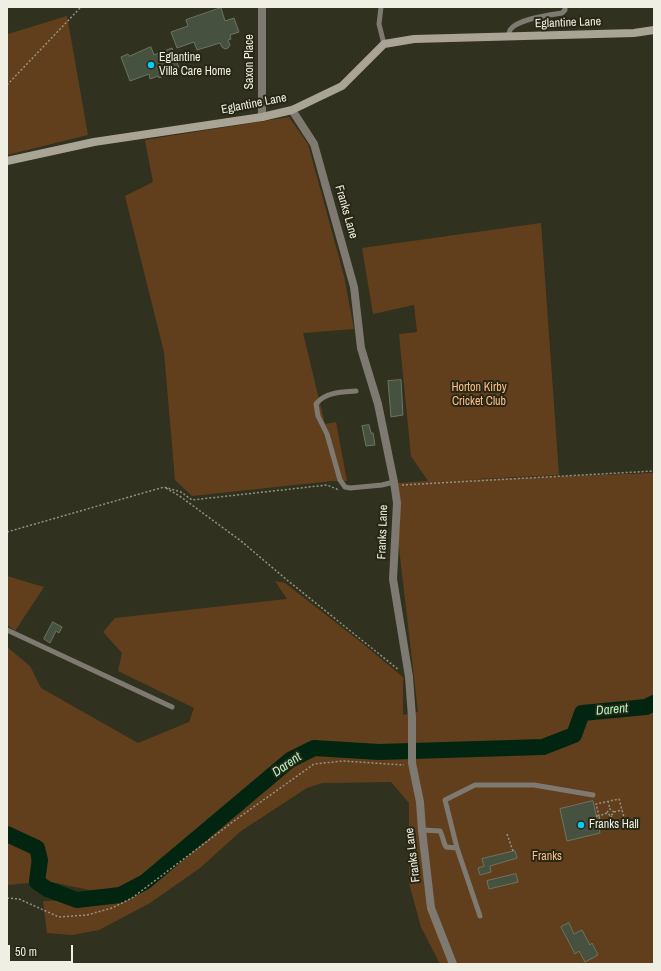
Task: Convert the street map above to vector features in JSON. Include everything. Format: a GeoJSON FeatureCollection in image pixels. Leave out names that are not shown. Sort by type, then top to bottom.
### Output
{"type":"FeatureCollection","features":[{"type":"Feature","properties":{"kind":"street","name":"Saxon Place"},"geometry":{"type":"LineString","coordinates":[[262,7],[262,117]]}},
{"type":"Feature","properties":{"kind":"street","name":"Eglantine Lane"},"geometry":{"type":"LineString","coordinates":[[7,161],[94,142],[262,117],[292,110],[342,86],[384,44],[414,39],[634,33],[654,30]]}},
{"type":"Feature","properties":{"kind":"street","name":"Franks Lane"},"geometry":{"type":"LineString","coordinates":[[292,110],[314,144],[354,287],[361,348],[378,404],[394,484],[397,503],[393,579],[410,677],[412,763],[420,802],[432,908],[453,964]]}},
{"type":"Feature","properties":{"kind":"lane"},"geometry":{"type":"LineString","coordinates":[[381,7],[378,24],[384,44]]}},
{"type":"Feature","properties":{"kind":"lane"},"geometry":{"type":"LineString","coordinates":[[508,37],[510,30],[516,25],[531,19],[562,13],[565,10],[565,7]]}},
{"type":"Feature","properties":{"kind":"lane"},"geometry":{"type":"LineString","coordinates":[[356,390],[327,395],[320,398],[316,404],[318,416],[326,434],[340,480],[345,487],[350,488],[394,484]]}},
{"type":"Feature","properties":{"kind":"lane"},"geometry":{"type":"LineString","coordinates":[[7,630],[172,707]]}},
{"type":"Feature","properties":{"kind":"lane"},"geometry":{"type":"LineString","coordinates":[[480,916],[457,848],[445,800],[475,785],[534,785],[593,795]]}},
{"type":"Feature","properties":{"kind":"lane"},"geometry":{"type":"LineString","coordinates":[[422,830],[440,831],[442,841],[446,847],[457,848]]}},
{"type":"Feature","properties":{"kind":"path"},"geometry":{"type":"LineString","coordinates":[[7,85],[81,7]]}},
{"type":"Feature","properties":{"kind":"path"},"geometry":{"type":"LineString","coordinates":[[394,484],[654,471]]}},
{"type":"Feature","properties":{"kind":"path"},"geometry":{"type":"LineString","coordinates":[[7,532],[164,487],[181,492],[192,500],[327,485],[339,491]]}},
{"type":"Feature","properties":{"kind":"path"},"geometry":{"type":"LineString","coordinates":[[164,487],[181,497],[241,541],[405,675],[410,677]]}},
{"type":"Feature","properties":{"kind":"path"},"geometry":{"type":"LineString","coordinates":[[7,898],[19,899],[59,917],[87,915],[112,908],[132,898],[234,821],[314,764],[343,761],[406,765],[412,763]]}},
{"type":"Feature","properties":{"kind":"path"},"geometry":{"type":"LineString","coordinates":[[619,799],[622,810],[625,821],[601,827],[597,816],[596,804],[619,799]]}},
{"type":"Feature","properties":{"kind":"path"},"geometry":{"type":"LineString","coordinates":[[608,802],[610,809],[614,812]]}},
{"type":"Feature","properties":{"kind":"path"},"geometry":{"type":"LineString","coordinates":[[597,816],[607,813],[610,809]]}},
{"type":"Feature","properties":{"kind":"path"},"geometry":{"type":"LineString","coordinates":[[611,816],[614,812],[622,810]]}},
{"type":"Feature","properties":{"kind":"path"},"geometry":{"type":"LineString","coordinates":[[607,813],[611,816],[613,824]]}},
{"type":"Feature","properties":{"kind":"path"},"geometry":{"type":"LineString","coordinates":[[507,834],[513,851]]}},
{"type":"Feature","properties":{"kind":"green space"},"geometry":{"type":"Polygon","coordinates":[[[67,16],[88,135],[7,155],[8,34],[67,16]]]}},
{"type":"Feature","properties":{"kind":"green space"},"geometry":{"type":"Polygon","coordinates":[[[289,117],[308,144],[344,276],[354,329],[303,333],[325,424],[336,422],[347,481],[332,481],[192,496],[175,480],[164,352],[125,196],[153,182],[145,140],[289,117]]]}},
{"type":"Feature","properties":{"kind":"green space"},"geometry":{"type":"Polygon","coordinates":[[[541,223],[559,475],[456,480],[654,473],[654,964],[440,964],[421,927],[409,883],[409,803],[391,782],[322,783],[307,788],[241,831],[200,868],[150,903],[99,930],[72,935],[47,933],[43,901],[79,900],[103,893],[42,880],[42,842],[7,826],[7,647],[30,666],[41,688],[138,743],[189,722],[194,708],[118,671],[122,653],[103,632],[115,618],[287,599],[275,581],[285,583],[404,678],[403,715],[418,712],[399,548],[398,483],[428,481],[411,456],[399,334],[417,332],[414,305],[373,314],[362,248],[541,223]],[[536,751],[440,757],[481,756],[536,751]]]}},
{"type":"Feature","properties":{"kind":"green space"},"geometry":{"type":"Polygon","coordinates":[[[7,576],[44,587],[15,631],[7,625],[7,576]]]}},
{"type":"Feature","properties":{"kind":"green space"},"geometry":{"type":"Polygon","coordinates":[[[7,840],[32,851],[29,883],[7,885],[7,840]]]}},
{"type":"Feature","properties":{"kind":"building"},"geometry":{"type":"Polygon","coordinates":[[[221,8],[225,21],[234,18],[239,32],[230,35],[231,39],[228,40],[230,45],[228,48],[225,49],[220,43],[197,50],[194,42],[177,48],[171,32],[188,26],[186,20],[221,8]]]}},
{"type":"Feature","properties":{"kind":"building","name":"Eglantine Villa Care Home"},"geometry":{"type":"Polygon","coordinates":[[[151,47],[154,55],[172,48],[179,68],[177,69],[178,70],[159,78],[158,76],[150,79],[149,74],[130,81],[121,57],[128,54],[129,56],[151,47]]]}},
{"type":"Feature","properties":{"kind":"building"},"geometry":{"type":"Polygon","coordinates":[[[401,380],[403,415],[391,417],[388,381],[401,380]]]}},
{"type":"Feature","properties":{"kind":"building"},"geometry":{"type":"Polygon","coordinates":[[[369,425],[371,433],[373,433],[375,445],[366,446],[362,426],[369,425]]]}},
{"type":"Feature","properties":{"kind":"building"},"geometry":{"type":"Polygon","coordinates":[[[53,622],[62,627],[59,633],[56,631],[50,643],[44,639],[53,622]]]}},
{"type":"Feature","properties":{"kind":"building","name":"Franks Hall"},"geometry":{"type":"Polygon","coordinates":[[[593,801],[600,833],[567,841],[560,809],[593,801]]]}},
{"type":"Feature","properties":{"kind":"building"},"geometry":{"type":"Polygon","coordinates":[[[515,851],[517,858],[490,866],[491,872],[480,875],[478,868],[484,866],[482,859],[515,851]]]}},
{"type":"Feature","properties":{"kind":"building"},"geometry":{"type":"Polygon","coordinates":[[[516,874],[518,882],[489,889],[487,881],[516,874]]]}},
{"type":"Feature","properties":{"kind":"building"},"geometry":{"type":"Polygon","coordinates":[[[569,923],[574,934],[582,930],[590,945],[592,943],[598,955],[585,962],[579,951],[575,954],[561,927],[569,923]]]}},
{"type":"Feature","properties":{"kind":"waterway","name":"Darent"},"geometry":{"type":"LineString","coordinates":[[7,834],[37,848],[40,860],[37,882],[47,889],[77,900],[120,895],[145,882],[290,760],[314,748],[379,752],[543,747],[574,735],[582,713],[646,707],[654,703]]}},
{"type":"Feature","properties":{"kind":"place","name":"Eglantine Villa Care Home"},"geometry":{"type":"Point","coordinates":[151,65]}},
{"type":"Feature","properties":{"kind":"place","name":"Franks Hall"},"geometry":{"type":"Point","coordinates":[581,825]}},
{"type":"Feature","properties":{"kind":"park label","name":"Horton Kirby Cricket Club"},"geometry":{"type":"Point","coordinates":[479,395]}},
{"type":"Feature","properties":{"kind":"park label","name":"Franks"},"geometry":{"type":"Point","coordinates":[547,857]}}]}
